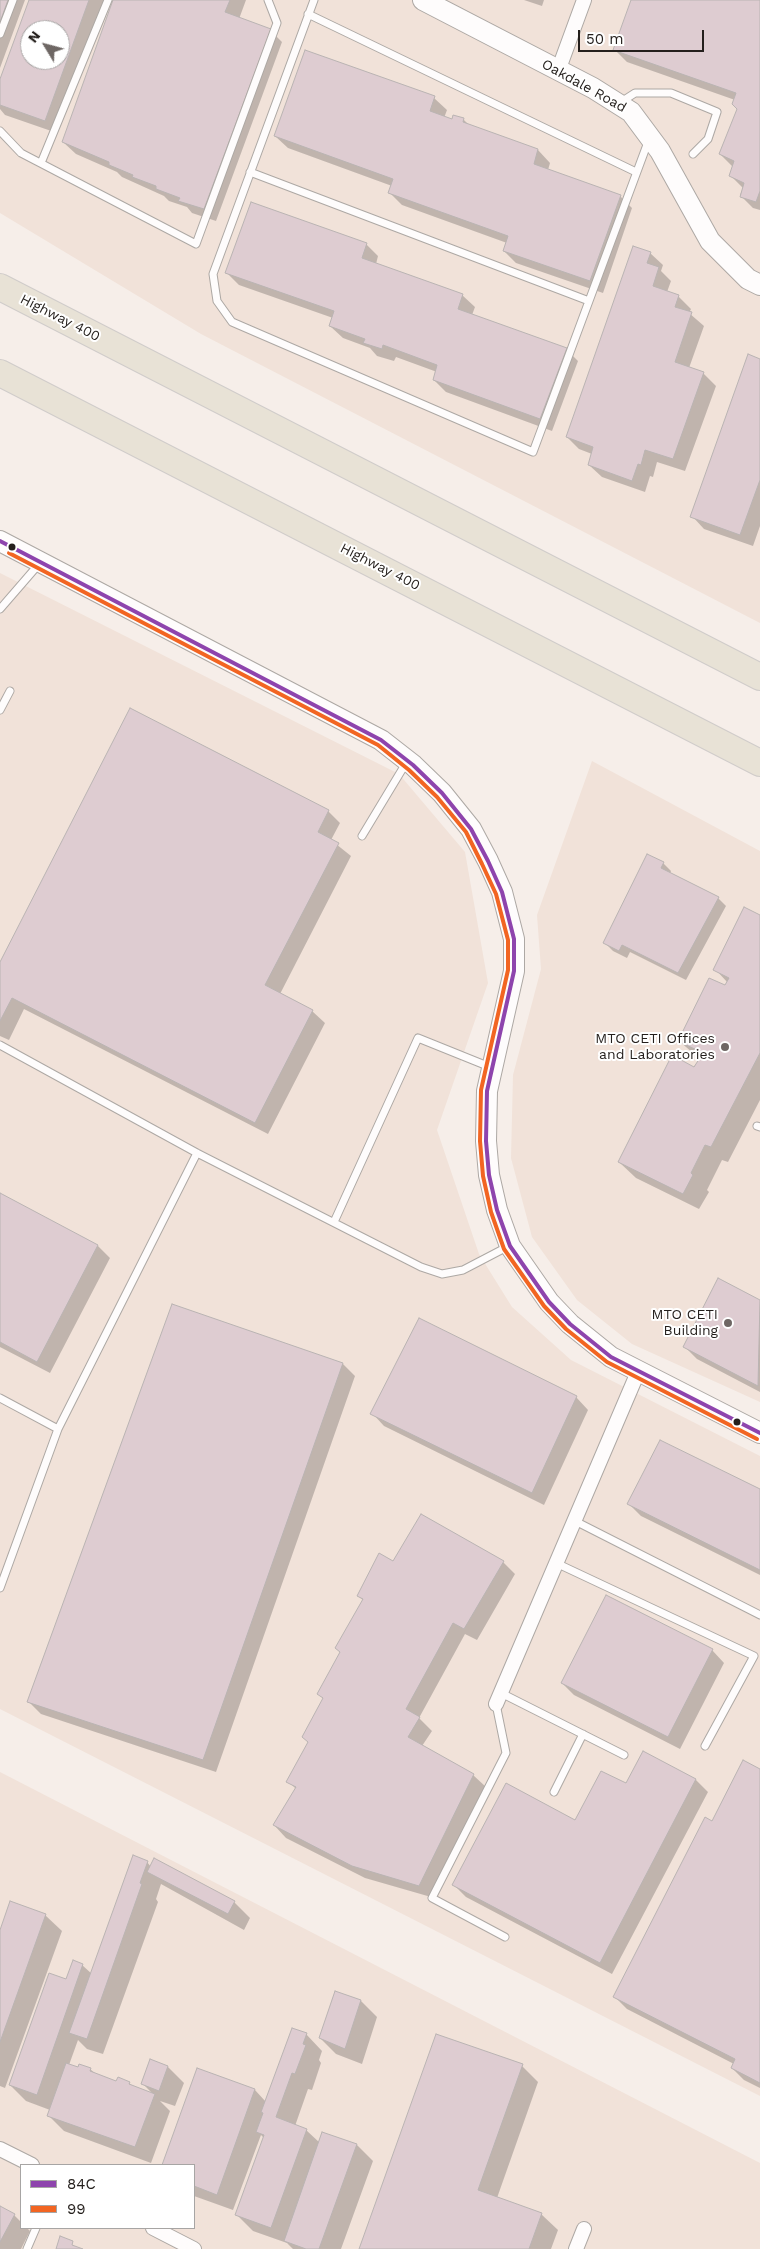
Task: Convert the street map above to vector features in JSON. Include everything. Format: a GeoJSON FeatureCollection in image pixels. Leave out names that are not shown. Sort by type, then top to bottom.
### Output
{"type":"FeatureCollection","features":[{"type":"Feature","properties":{"kind":"highway","name":"Highway 400"},"geometry":{"type":"LineString","coordinates":[[0,287],[760,677]]}},
{"type":"Feature","properties":{"kind":"highway","name":"Highway 400"},"geometry":{"type":"LineString","coordinates":[[0,373],[760,763]]}},
{"type":"Feature","properties":{"kind":"street","name":"Oakdale Road"},"geometry":{"type":"LineString","coordinates":[[423,0],[558,70],[631,112],[660,152],[710,241],[748,279],[760,285]]}},
{"type":"Feature","properties":{"kind":"street"},"geometry":{"type":"LineString","coordinates":[[558,70],[584,0]]}},
{"type":"Feature","properties":{"kind":"street"},"geometry":{"type":"LineString","coordinates":[[0,541],[382,740],[408,760],[442,793],[471,829],[502,892],[514,939],[514,971],[487,1091],[488,1175],[496,1210],[510,1246],[543,1294],[570,1324],[611,1357],[760,1433]]}},
{"type":"Feature","properties":{"kind":"street"},"geometry":{"type":"LineString","coordinates":[[499,1698],[638,1372]]}},
{"type":"Feature","properties":{"kind":"street"},"geometry":{"type":"LineString","coordinates":[[0,2149],[30,2164]]}},
{"type":"Feature","properties":{"kind":"street"},"geometry":{"type":"LineString","coordinates":[[155,2229],[194,2249]]}},
{"type":"Feature","properties":{"kind":"street"},"geometry":{"type":"LineString","coordinates":[[576,2249],[584,2229]]}},
{"type":"Feature","properties":{"kind":"lane"},"geometry":{"type":"LineString","coordinates":[[0,34],[13,0]]}},
{"type":"Feature","properties":{"kind":"lane"},"geometry":{"type":"LineString","coordinates":[[41,163],[108,0]]}},
{"type":"Feature","properties":{"kind":"lane"},"geometry":{"type":"LineString","coordinates":[[0,132],[21,153],[196,244],[277,23],[268,0]]}},
{"type":"Feature","properties":{"kind":"lane"},"geometry":{"type":"LineString","coordinates":[[314,0],[213,274],[217,301],[232,322],[533,452],[650,138]]}},
{"type":"Feature","properties":{"kind":"lane"},"geometry":{"type":"LineString","coordinates":[[308,14],[636,172]]}},
{"type":"Feature","properties":{"kind":"lane"},"geometry":{"type":"LineString","coordinates":[[618,104],[635,93],[671,93],[717,112],[708,139],[693,154]]}},
{"type":"Feature","properties":{"kind":"lane"},"geometry":{"type":"LineString","coordinates":[[250,172],[589,301]]}},
{"type":"Feature","properties":{"kind":"lane"},"geometry":{"type":"LineString","coordinates":[[0,609],[40,562]]}},
{"type":"Feature","properties":{"kind":"lane"},"geometry":{"type":"LineString","coordinates":[[0,710],[10,691]]}},
{"type":"Feature","properties":{"kind":"lane"},"geometry":{"type":"LineString","coordinates":[[362,836],[408,760]]}},
{"type":"Feature","properties":{"kind":"lane"},"geometry":{"type":"LineString","coordinates":[[334,1222],[418,1038],[492,1068]]}},
{"type":"Feature","properties":{"kind":"lane"},"geometry":{"type":"LineString","coordinates":[[0,1044],[197,1153],[421,1267],[442,1274],[463,1270],[510,1246]]}},
{"type":"Feature","properties":{"kind":"lane"},"geometry":{"type":"LineString","coordinates":[[0,1588],[58,1428],[197,1153]]}},
{"type":"Feature","properties":{"kind":"lane"},"geometry":{"type":"LineString","coordinates":[[0,1398],[58,1428]]}},
{"type":"Feature","properties":{"kind":"lane"},"geometry":{"type":"LineString","coordinates":[[575,1521],[760,1615]]}},
{"type":"Feature","properties":{"kind":"lane"},"geometry":{"type":"LineString","coordinates":[[556,1563],[754,1656],[704,1746]]}},
{"type":"Feature","properties":{"kind":"lane"},"geometry":{"type":"LineString","coordinates":[[499,1698],[583,1734],[624,1755]]}},
{"type":"Feature","properties":{"kind":"lane"},"geometry":{"type":"LineString","coordinates":[[499,1698],[506,1753],[432,1898],[505,1937]]}},
{"type":"Feature","properties":{"kind":"lane"},"geometry":{"type":"LineString","coordinates":[[554,1792],[583,1734]]}},
{"type":"Feature","properties":{"kind":"lane"},"geometry":{"type":"LineString","coordinates":[[27,2249],[36,2229]]}},
{"type":"Feature","properties":{"kind":"shaded area"},"geometry":{"type":"Polygon","coordinates":[[[0,0],[760,0],[760,623],[201,334],[0,213],[0,0]]]}},
{"type":"Feature","properties":{"kind":"shaded area"},"geometry":{"type":"Polygon","coordinates":[[[0,573],[399,774],[465,852],[488,983],[437,1130],[479,1254],[512,1307],[571,1360],[760,1456],[760,2096],[0,1709],[0,573]]]}},
{"type":"Feature","properties":{"kind":"shaded area"},"geometry":{"type":"Polygon","coordinates":[[[592,761],[760,851],[760,1402],[632,1344],[577,1300],[532,1237],[511,1158],[513,1075],[541,969],[537,915],[592,761]]]}},
{"type":"Feature","properties":{"kind":"shaded area"},"geometry":{"type":"Polygon","coordinates":[[[0,1772],[760,2163],[760,2249],[0,2249],[0,1772]]]}},
{"type":"Feature","properties":{"kind":"building"},"geometry":{"type":"Polygon","coordinates":[[[0,0],[8,0],[0,22],[0,0]]]}},
{"type":"Feature","properties":{"kind":"building"},"geometry":{"type":"Polygon","coordinates":[[[29,0],[89,0],[70,52],[70,20],[22,20],[29,0]]]}},
{"type":"Feature","properties":{"kind":"building"},"geometry":{"type":"Polygon","coordinates":[[[113,0],[230,0],[225,12],[271,29],[204,209],[178,201],[180,198],[156,189],[156,186],[132,177],[133,175],[109,165],[109,162],[62,142],[113,0]]]}},
{"type":"Feature","properties":{"kind":"building"},"geometry":{"type":"Polygon","coordinates":[[[631,0],[760,0],[760,191],[756,202],[740,197],[744,183],[729,176],[734,161],[719,154],[737,109],[732,104],[736,93],[613,50],[631,0]]]}},
{"type":"Feature","properties":{"kind":"building"},"geometry":{"type":"Polygon","coordinates":[[[20,25],[20,70],[64,70],[45,121],[0,105],[0,79],[20,25]]]}},
{"type":"Feature","properties":{"kind":"building"},"geometry":{"type":"Polygon","coordinates":[[[305,50],[435,96],[430,111],[452,119],[453,115],[464,118],[463,122],[538,149],[534,164],[621,195],[590,281],[503,251],[508,236],[388,193],[393,179],[274,136],[305,50]]]}},
{"type":"Feature","properties":{"kind":"building"},"geometry":{"type":"Polygon","coordinates":[[[251,202],[367,243],[362,258],[463,294],[458,309],[567,348],[540,419],[433,380],[437,365],[383,345],[382,349],[363,343],[365,339],[329,326],[334,311],[225,273],[251,202]]]}},
{"type":"Feature","properties":{"kind":"building"},"geometry":{"type":"Polygon","coordinates":[[[633,246],[651,252],[647,263],[659,267],[653,286],[679,295],[675,307],[692,312],[675,362],[704,372],[673,459],[645,450],[641,465],[638,464],[632,481],[588,465],[593,447],[566,437],[633,246]]]}},
{"type":"Feature","properties":{"kind":"building"},"geometry":{"type":"Polygon","coordinates":[[[748,354],[760,359],[760,480],[740,535],[690,517],[748,354]]]}},
{"type":"Feature","properties":{"kind":"building"},"geometry":{"type":"Polygon","coordinates":[[[130,708],[329,810],[318,832],[339,843],[265,985],[313,1010],[255,1123],[12,998],[0,1021],[0,962],[130,708]]]}},
{"type":"Feature","properties":{"kind":"building"},"geometry":{"type":"Polygon","coordinates":[[[647,854],[664,862],[661,868],[719,897],[678,973],[622,945],[619,951],[603,943],[647,854]]]}},
{"type":"Feature","properties":{"kind":"building","name":"MTO CETI Offices and Laboratories"},"geometry":{"type":"Polygon","coordinates":[[[744,907],[760,915],[760,1053],[711,1147],[705,1145],[683,1194],[618,1162],[672,1055],[694,1067],[703,1053],[678,1041],[709,978],[725,985],[729,978],[713,970],[744,907]]]}},
{"type":"Feature","properties":{"kind":"building"},"geometry":{"type":"Polygon","coordinates":[[[0,1193],[98,1245],[37,1362],[0,1342],[0,1193]]]}},
{"type":"Feature","properties":{"kind":"building","name":"MTO CETI Building"},"geometry":{"type":"Polygon","coordinates":[[[718,1278],[760,1300],[758,1386],[683,1347],[718,1278]]]}},
{"type":"Feature","properties":{"kind":"building"},"geometry":{"type":"Polygon","coordinates":[[[172,1304],[343,1363],[203,1760],[27,1702],[172,1304]]]}},
{"type":"Feature","properties":{"kind":"building"},"geometry":{"type":"Polygon","coordinates":[[[419,1318],[577,1396],[532,1493],[370,1414],[419,1318]]]}},
{"type":"Feature","properties":{"kind":"building"},"geometry":{"type":"Polygon","coordinates":[[[660,1440],[760,1489],[760,1570],[627,1504],[660,1440]]]}},
{"type":"Feature","properties":{"kind":"building"},"geometry":{"type":"Polygon","coordinates":[[[421,1514],[504,1561],[464,1629],[453,1623],[406,1709],[420,1717],[408,1737],[474,1774],[419,1886],[352,1866],[273,1825],[296,1787],[286,1782],[308,1742],[302,1737],[323,1698],[317,1694],[340,1652],[335,1648],[363,1599],[357,1596],[379,1553],[393,1561],[421,1514]]]}},
{"type":"Feature","properties":{"kind":"building"},"geometry":{"type":"Polygon","coordinates":[[[606,1595],[713,1649],[668,1737],[561,1683],[606,1595]]]}},
{"type":"Feature","properties":{"kind":"building"},"geometry":{"type":"Polygon","coordinates":[[[643,1751],[696,1779],[600,1963],[452,1885],[506,1783],[575,1820],[601,1771],[626,1783],[643,1751]]]}},
{"type":"Feature","properties":{"kind":"building"},"geometry":{"type":"Polygon","coordinates":[[[743,1760],[760,1769],[760,2083],[731,2068],[735,2059],[613,1997],[705,1817],[712,1821],[743,1760]]]}},
{"type":"Feature","properties":{"kind":"building"},"geometry":{"type":"Polygon","coordinates":[[[133,1855],[148,1861],[140,1883],[142,1884],[87,2039],[69,2033],[133,1855]]]}},
{"type":"Feature","properties":{"kind":"building"},"geometry":{"type":"Polygon","coordinates":[[[154,1858],[235,1901],[228,1914],[147,1872],[154,1858]]]}},
{"type":"Feature","properties":{"kind":"building"},"geometry":{"type":"Polygon","coordinates":[[[10,1901],[46,1914],[0,2042],[0,1930],[10,1901]]]}},
{"type":"Feature","properties":{"kind":"building"},"geometry":{"type":"Polygon","coordinates":[[[73,1960],[83,1964],[37,2095],[9,2085],[49,1973],[66,1979],[73,1960]]]}},
{"type":"Feature","properties":{"kind":"building"},"geometry":{"type":"Polygon","coordinates":[[[335,1991],[361,2000],[345,2049],[319,2038],[335,1991]]]}},
{"type":"Feature","properties":{"kind":"building"},"geometry":{"type":"Polygon","coordinates":[[[292,2028],[307,2033],[303,2044],[306,2045],[295,2074],[292,2073],[276,2117],[307,2129],[271,2228],[235,2215],[264,2135],[256,2132],[263,2113],[261,2112],[292,2028]]]}},
{"type":"Feature","properties":{"kind":"building"},"geometry":{"type":"Polygon","coordinates":[[[436,2034],[523,2064],[478,2190],[542,2213],[529,2249],[359,2249],[436,2034]]]}},
{"type":"Feature","properties":{"kind":"building"},"geometry":{"type":"Polygon","coordinates":[[[150,2059],[168,2066],[159,2091],[141,2084],[150,2059]]]}},
{"type":"Feature","properties":{"kind":"building"},"geometry":{"type":"Polygon","coordinates":[[[66,2063],[78,2067],[79,2064],[91,2068],[90,2071],[116,2081],[118,2077],[130,2082],[129,2084],[155,2094],[135,2147],[47,2116],[66,2063]]]}},
{"type":"Feature","properties":{"kind":"building"},"geometry":{"type":"Polygon","coordinates":[[[197,2068],[255,2089],[217,2195],[195,2186],[195,2164],[162,2164],[197,2068]]]}},
{"type":"Feature","properties":{"kind":"building"},"geometry":{"type":"Polygon","coordinates":[[[322,2132],[357,2144],[319,2249],[306,2249],[284,2241],[322,2132]]]}},
{"type":"Feature","properties":{"kind":"building"},"geometry":{"type":"Polygon","coordinates":[[[0,2206],[15,2214],[0,2242],[0,2206]]]}},
{"type":"Feature","properties":{"kind":"building"},"geometry":{"type":"Polygon","coordinates":[[[60,2236],[73,2241],[72,2245],[83,2249],[56,2249],[60,2236]]]}},
{"type":"Feature","properties":{"kind":"transit line","name":"84C"},"geometry":{"type":"LineString","coordinates":[[0,541],[381,740],[413,765],[442,793],[471,829],[488,861],[502,892],[514,939],[514,971],[487,1091],[486,1141],[489,1175],[497,1210],[510,1246],[549,1302],[570,1324],[611,1357],[760,1433]]}},
{"type":"Feature","properties":{"kind":"transit line","name":"99"},"geometry":{"type":"LineString","coordinates":[[9,553],[378,745],[409,770],[437,797],[466,832],[482,864],[496,894],[508,940],[508,970],[481,1090],[480,1141],[483,1176],[491,1212],[504,1249],[544,1306],[566,1329],[607,1362],[757,1439]]}},
{"type":"Feature","properties":{"kind":"place","name":"MTO CETI Offices and Laboratories"},"geometry":{"type":"Point","coordinates":[725,1047]}},
{"type":"Feature","properties":{"kind":"place","name":"MTO CETI Building"},"geometry":{"type":"Point","coordinates":[728,1323]}}]}
